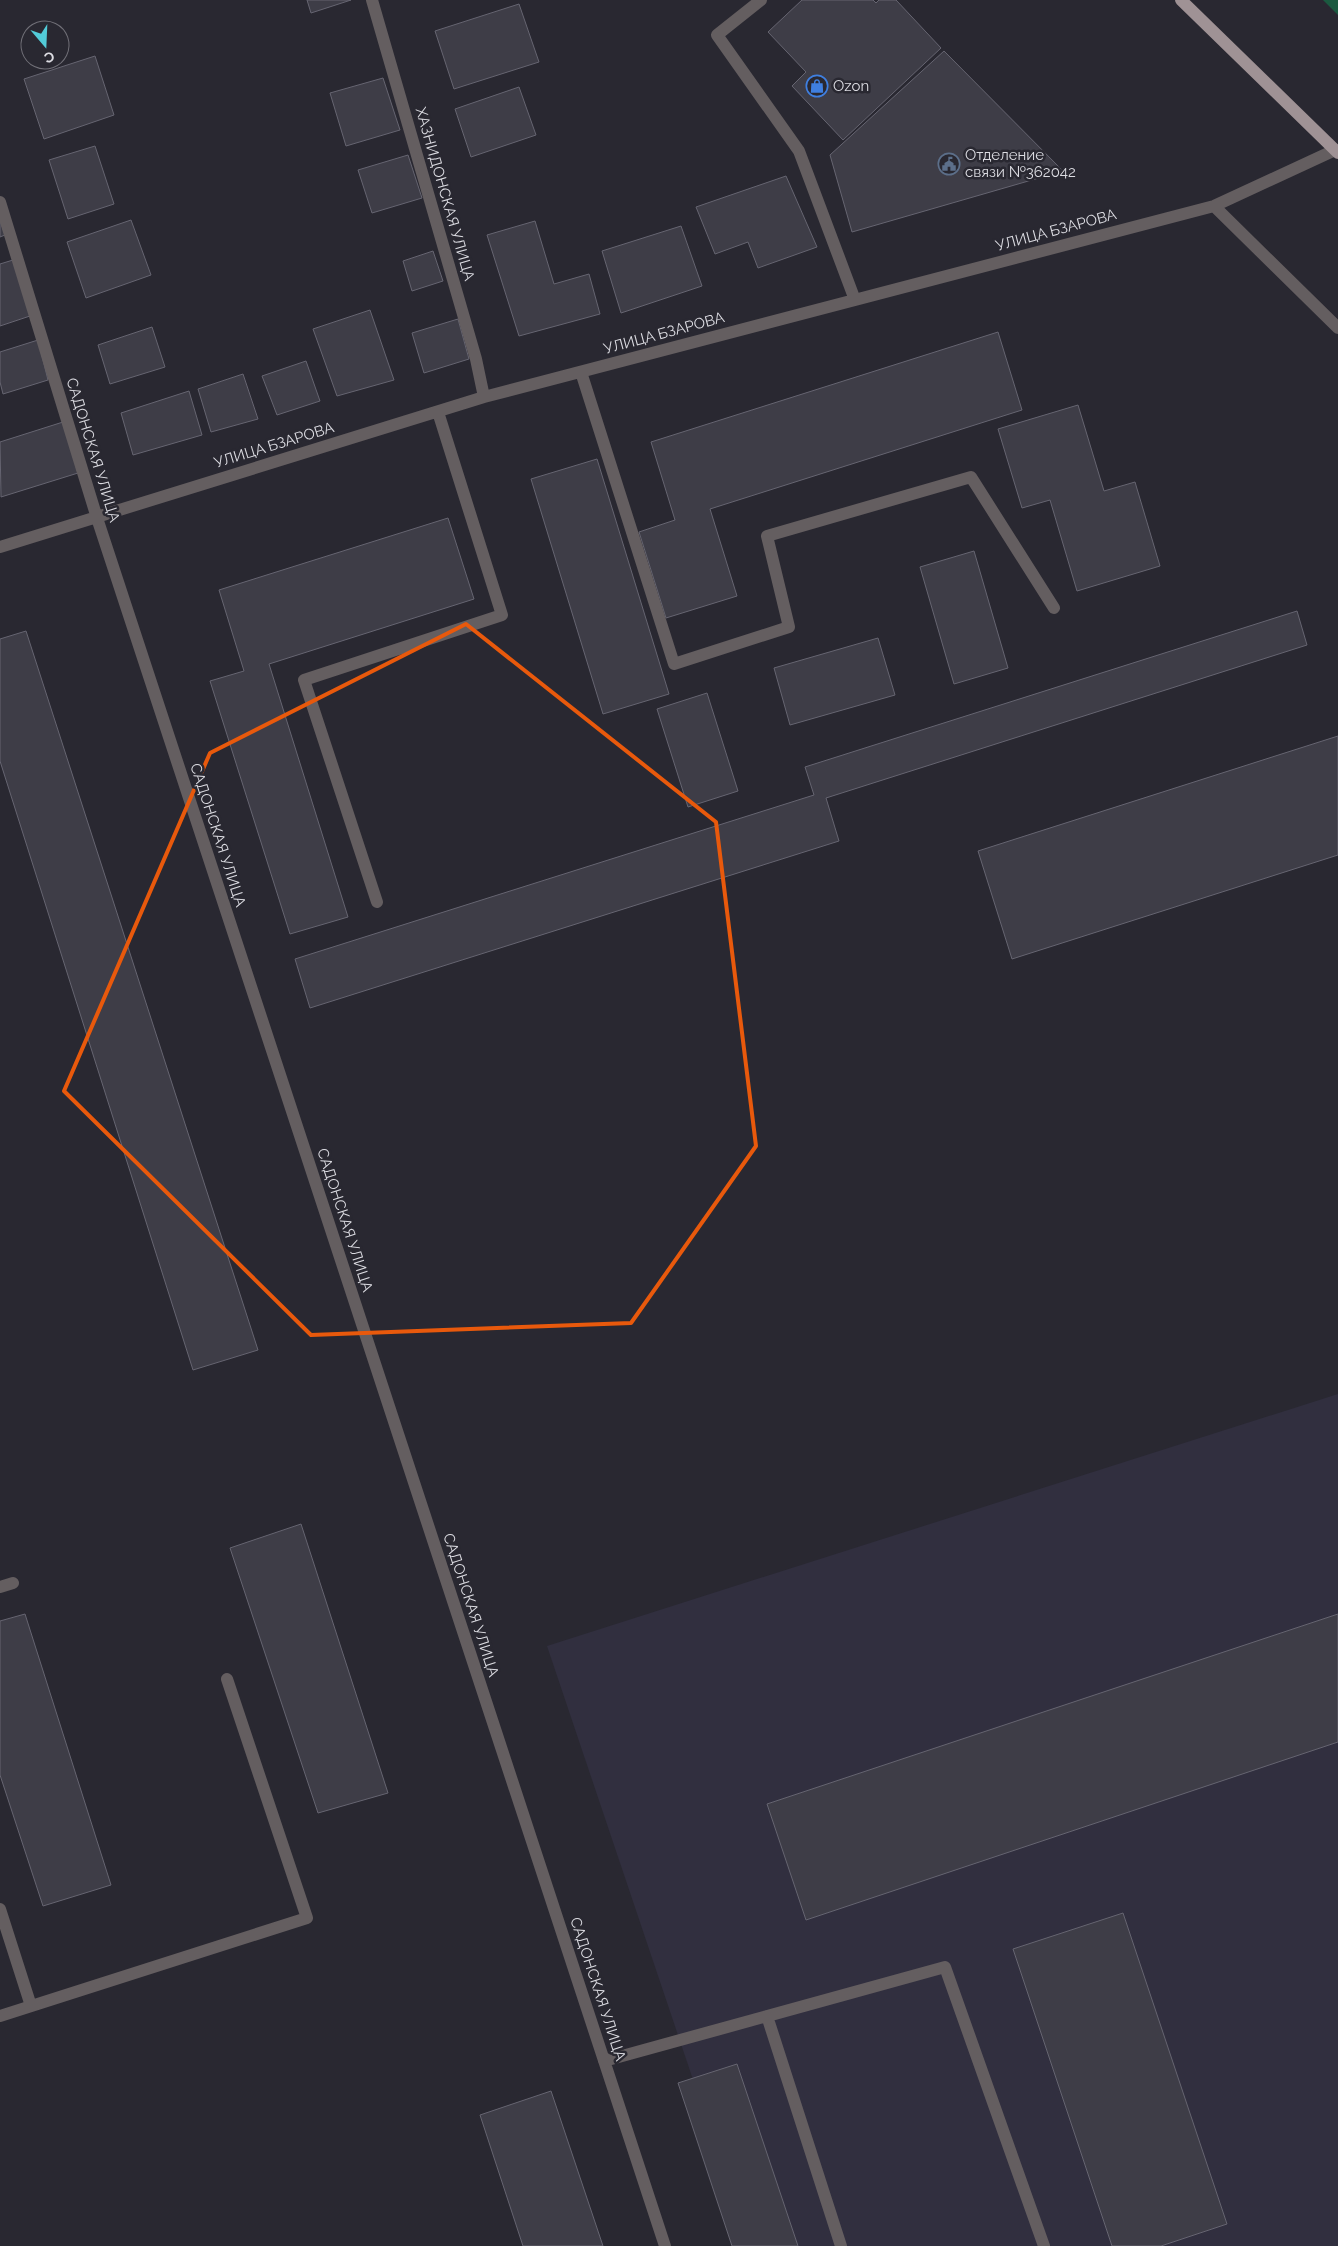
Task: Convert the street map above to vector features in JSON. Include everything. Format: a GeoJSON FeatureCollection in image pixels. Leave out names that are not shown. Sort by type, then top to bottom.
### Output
{"type":"FeatureCollection","features":[{"type":"Feature","properties":{"kind":"main road"},"geometry":{"type":"LineString","coordinates":[[1181,0],[1336,151]]}},
{"type":"Feature","properties":{"kind":"street","name":"ХАЗНИДОНСКАЯ УЛИЦА"},"geometry":{"type":"LineString","coordinates":[[372,0],[476,359],[484,397]]}},
{"type":"Feature","properties":{"kind":"street"},"geometry":{"type":"LineString","coordinates":[[761,0],[717,35],[799,151],[855,300]]}},
{"type":"Feature","properties":{"kind":"street","name":"УЛИЦА БЗАРОВА"},"geometry":{"type":"LineString","coordinates":[[0,547],[484,397],[1214,206],[1336,151]]}},
{"type":"Feature","properties":{"kind":"street","name":"САДОНСКАЯ УЛИЦА"},"geometry":{"type":"LineString","coordinates":[[0,202],[97,518],[665,2246]]}},
{"type":"Feature","properties":{"kind":"street"},"geometry":{"type":"LineString","coordinates":[[1214,206],[1338,328]]}},
{"type":"Feature","properties":{"kind":"street"},"geometry":{"type":"LineString","coordinates":[[581,372],[674,664],[789,627],[768,536],[971,477],[1054,608]]}},
{"type":"Feature","properties":{"kind":"street"},"geometry":{"type":"LineString","coordinates":[[377,902],[304,680],[502,615],[438,412]]}},
{"type":"Feature","properties":{"kind":"street"},"geometry":{"type":"LineString","coordinates":[[0,1587],[13,1583]]}},
{"type":"Feature","properties":{"kind":"street"},"geometry":{"type":"LineString","coordinates":[[0,2016],[307,1918],[227,1680]]}},
{"type":"Feature","properties":{"kind":"street"},"geometry":{"type":"LineString","coordinates":[[0,1909],[31,2006]]}},
{"type":"Feature","properties":{"kind":"street"},"geometry":{"type":"LineString","coordinates":[[604,2061],[945,1967],[1044,2246]]}},
{"type":"Feature","properties":{"kind":"street"},"geometry":{"type":"LineString","coordinates":[[766,2016],[840,2246]]}},
{"type":"Feature","properties":{"kind":"highlighted area"},"geometry":{"type":"Polygon","coordinates":[[[466,624],[716,822],[756,1146],[631,1323],[311,1335],[64,1091],[210,753],[466,624]]]}},
{"type":"Feature","properties":{"kind":"shaded area"},"geometry":{"type":"Polygon","coordinates":[[[1338,1394],[1338,2246],[749,2246],[547,1646],[1338,1394]]]}},
{"type":"Feature","properties":{"kind":"green space"},"geometry":{"type":"Polygon","coordinates":[[[1323,0],[1338,0],[1338,15],[1323,0]]]}},
{"type":"Feature","properties":{"kind":"building"},"geometry":{"type":"Polygon","coordinates":[[[307,0],[351,0],[311,13],[307,0]]]}},
{"type":"Feature","properties":{"kind":"building"},"geometry":{"type":"Polygon","coordinates":[[[802,0],[873,0],[876,3],[879,0],[896,0],[941,48],[843,140],[792,86],[806,72],[768,32],[802,0]]]}},
{"type":"Feature","properties":{"kind":"building"},"geometry":{"type":"Polygon","coordinates":[[[519,4],[539,62],[454,89],[435,31],[519,4]]]}},
{"type":"Feature","properties":{"kind":"building"},"geometry":{"type":"Polygon","coordinates":[[[944,51],[1063,171],[852,232],[830,155],[944,51]]]}},
{"type":"Feature","properties":{"kind":"building"},"geometry":{"type":"Polygon","coordinates":[[[95,56],[114,115],[44,139],[24,79],[52,70],[70,70],[70,64],[95,56]]]}},
{"type":"Feature","properties":{"kind":"building"},"geometry":{"type":"Polygon","coordinates":[[[383,78],[400,130],[346,146],[330,93],[383,78]]]}},
{"type":"Feature","properties":{"kind":"building"},"geometry":{"type":"Polygon","coordinates":[[[519,87],[536,135],[471,157],[455,109],[519,87]]]}},
{"type":"Feature","properties":{"kind":"building"},"geometry":{"type":"Polygon","coordinates":[[[95,146],[114,204],[68,219],[49,160],[95,146]]]}},
{"type":"Feature","properties":{"kind":"building"},"geometry":{"type":"Polygon","coordinates":[[[408,155],[422,198],[372,213],[358,170],[408,155]]]}},
{"type":"Feature","properties":{"kind":"building"},"geometry":{"type":"Polygon","coordinates":[[[786,176],[817,247],[758,268],[748,242],[715,254],[696,207],[786,176]]]}},
{"type":"Feature","properties":{"kind":"building"},"geometry":{"type":"Polygon","coordinates":[[[0,220],[5,235],[0,237],[0,220]]]}},
{"type":"Feature","properties":{"kind":"building"},"geometry":{"type":"Polygon","coordinates":[[[131,220],[151,275],[86,298],[67,242],[131,220]]]}},
{"type":"Feature","properties":{"kind":"building"},"geometry":{"type":"Polygon","coordinates":[[[535,221],[554,284],[589,274],[600,314],[519,336],[487,235],[535,221]]]}},
{"type":"Feature","properties":{"kind":"building"},"geometry":{"type":"Polygon","coordinates":[[[681,226],[702,286],[621,313],[602,251],[681,226]]]}},
{"type":"Feature","properties":{"kind":"building"},"geometry":{"type":"Polygon","coordinates":[[[433,251],[443,281],[412,291],[403,261],[433,251]]]}},
{"type":"Feature","properties":{"kind":"building"},"geometry":{"type":"Polygon","coordinates":[[[13,260],[30,316],[0,326],[0,264],[13,260]]]}},
{"type":"Feature","properties":{"kind":"building"},"geometry":{"type":"Polygon","coordinates":[[[370,310],[394,380],[337,396],[313,329],[370,310]]]}},
{"type":"Feature","properties":{"kind":"building"},"geometry":{"type":"Polygon","coordinates":[[[458,319],[469,359],[424,373],[412,333],[458,319]]]}},
{"type":"Feature","properties":{"kind":"building"},"geometry":{"type":"Polygon","coordinates":[[[152,327],[165,367],[110,384],[98,345],[152,327]]]}},
{"type":"Feature","properties":{"kind":"building"},"geometry":{"type":"Polygon","coordinates":[[[998,332],[1022,410],[710,509],[737,596],[666,618],[639,532],[675,520],[651,442],[998,332]]]}},
{"type":"Feature","properties":{"kind":"building"},"geometry":{"type":"Polygon","coordinates":[[[38,340],[48,380],[3,394],[0,382],[0,352],[38,340]]]}},
{"type":"Feature","properties":{"kind":"building"},"geometry":{"type":"Polygon","coordinates":[[[306,361],[320,401],[277,415],[262,376],[306,361]]]}},
{"type":"Feature","properties":{"kind":"building"},"geometry":{"type":"Polygon","coordinates":[[[243,374],[258,419],[211,432],[198,389],[243,374]]]}},
{"type":"Feature","properties":{"kind":"building"},"geometry":{"type":"Polygon","coordinates":[[[189,391],[202,435],[133,455],[121,413],[189,391]]]}},
{"type":"Feature","properties":{"kind":"building"},"geometry":{"type":"Polygon","coordinates":[[[1078,405],[1104,491],[1135,482],[1160,566],[1077,591],[1050,500],[1022,508],[998,429],[1078,405]]]}},
{"type":"Feature","properties":{"kind":"building"},"geometry":{"type":"Polygon","coordinates":[[[63,422],[78,473],[1,497],[0,442],[63,422]]]}},
{"type":"Feature","properties":{"kind":"building"},"geometry":{"type":"Polygon","coordinates":[[[597,459],[669,694],[603,714],[531,479],[597,459]]]}},
{"type":"Feature","properties":{"kind":"building"},"geometry":{"type":"Polygon","coordinates":[[[448,518],[474,599],[269,664],[348,917],[290,934],[210,681],[244,671],[219,590],[448,518]]]}},
{"type":"Feature","properties":{"kind":"building"},"geometry":{"type":"Polygon","coordinates":[[[974,551],[1008,668],[954,684],[920,567],[974,551]]]}},
{"type":"Feature","properties":{"kind":"building"},"geometry":{"type":"Polygon","coordinates":[[[1297,611],[1307,645],[826,798],[839,841],[310,1008],[295,959],[814,795],[805,767],[1297,611]]]}},
{"type":"Feature","properties":{"kind":"building"},"geometry":{"type":"Polygon","coordinates":[[[26,631],[258,1350],[193,1370],[0,761],[0,639],[26,631]]]}},
{"type":"Feature","properties":{"kind":"building"},"geometry":{"type":"Polygon","coordinates":[[[878,638],[895,695],[790,725],[774,668],[878,638]]]}},
{"type":"Feature","properties":{"kind":"building"},"geometry":{"type":"Polygon","coordinates":[[[707,693],[738,791],[688,807],[657,709],[707,693]]]}},
{"type":"Feature","properties":{"kind":"building"},"geometry":{"type":"Polygon","coordinates":[[[1338,736],[1338,855],[1012,959],[978,851],[1338,736]]]}},
{"type":"Feature","properties":{"kind":"building"},"geometry":{"type":"Polygon","coordinates":[[[301,1524],[388,1793],[318,1813],[230,1548],[301,1524]]]}},
{"type":"Feature","properties":{"kind":"building"},"geometry":{"type":"Polygon","coordinates":[[[25,1614],[111,1885],[43,1906],[0,1775],[0,1621],[25,1614]]]}},
{"type":"Feature","properties":{"kind":"building"},"geometry":{"type":"Polygon","coordinates":[[[1338,1614],[1338,1742],[806,1920],[767,1804],[1338,1614]]]}},
{"type":"Feature","properties":{"kind":"building"},"geometry":{"type":"Polygon","coordinates":[[[1123,1913],[1227,2224],[1161,2246],[1112,2246],[1013,1949],[1123,1913]]]}},
{"type":"Feature","properties":{"kind":"building"},"geometry":{"type":"Polygon","coordinates":[[[737,2064],[798,2246],[732,2246],[678,2083],[737,2064]]]}},
{"type":"Feature","properties":{"kind":"building"},"geometry":{"type":"Polygon","coordinates":[[[551,2091],[603,2246],[523,2246],[480,2115],[551,2091]]]}},
{"type":"Feature","properties":{"kind":"place","name":"Ozon"},"geometry":{"type":"Point","coordinates":[817,86]}},
{"type":"Feature","properties":{"kind":"place","name":"Отделение связи №362042"},"geometry":{"type":"Point","coordinates":[949,164]}}]}
